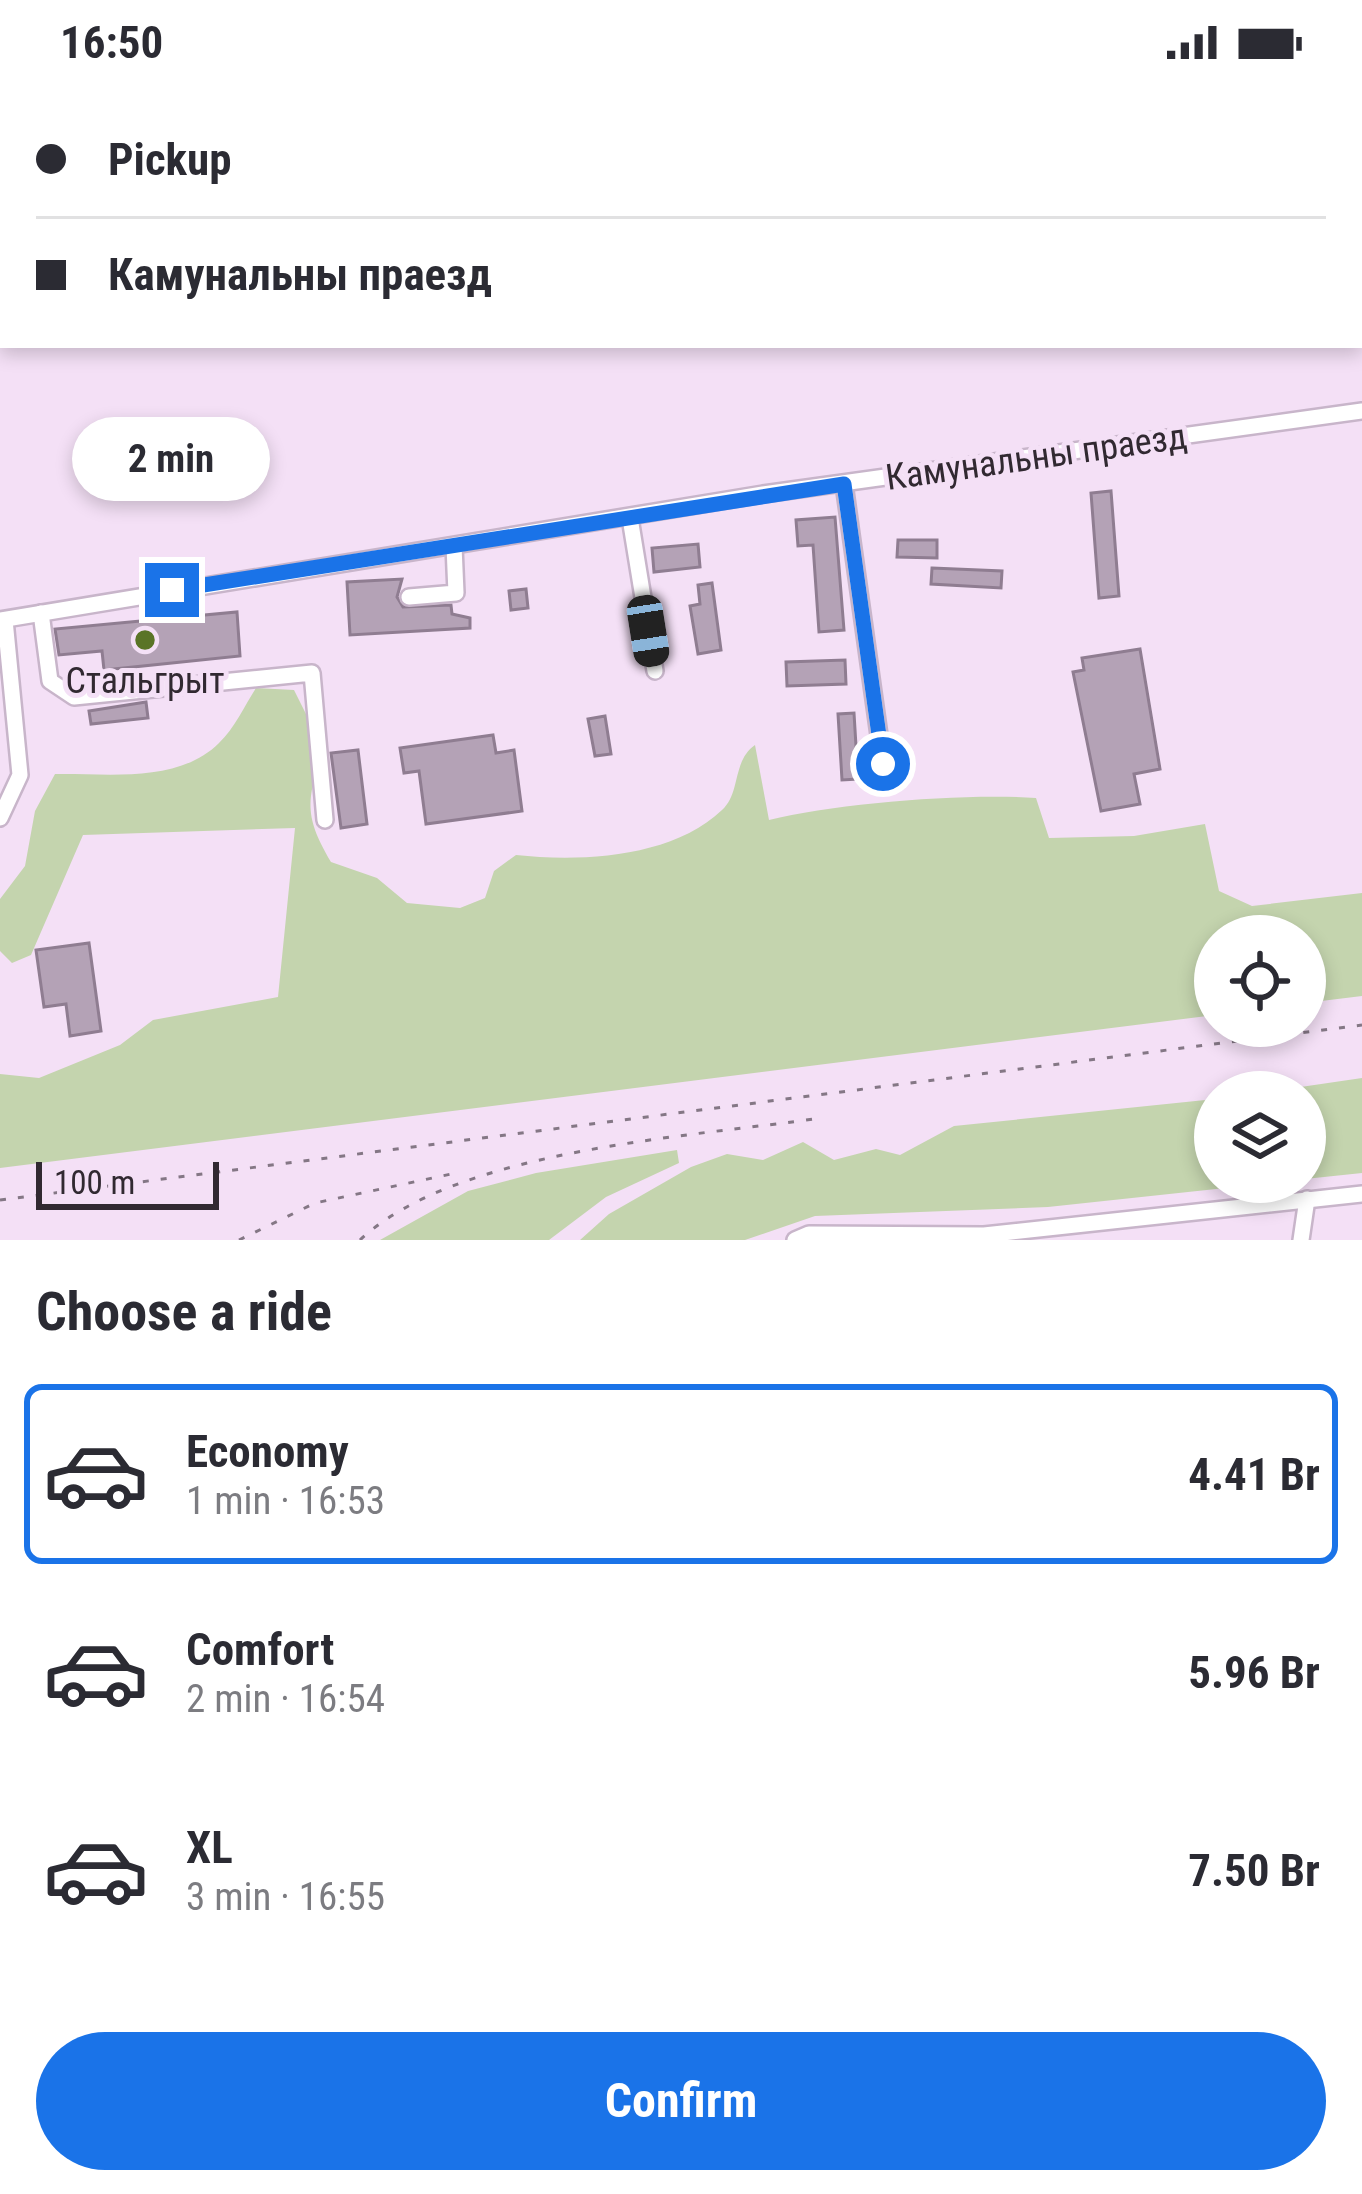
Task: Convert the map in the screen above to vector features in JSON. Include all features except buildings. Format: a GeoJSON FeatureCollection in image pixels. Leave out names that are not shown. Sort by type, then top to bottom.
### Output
{"type":"FeatureCollection","features":[{"type":"Feature","properties":{"kind":"street","name":"Камунальны праезд"},"geometry":{"type":"LineString","coordinates":[[2,620],[844,484],[1362,411]]}},
{"type":"Feature","properties":{"kind":"street"},"geometry":{"type":"LineString","coordinates":[[844,484],[883,764]]}},
{"type":"Feature","properties":{"kind":"street"},"geometry":{"type":"LineString","coordinates":[[630,518],[655,671]]}},
{"type":"Feature","properties":{"kind":"street"},"geometry":{"type":"LineString","coordinates":[[409,597],[456,592],[454,546]]}},
{"type":"Feature","properties":{"kind":"street"},"geometry":{"type":"LineString","coordinates":[[41,614],[50,681],[74,697],[312,673],[325,820]]}},
{"type":"Feature","properties":{"kind":"street"},"geometry":{"type":"LineString","coordinates":[[0,818],[20,775],[2,620]]}},
{"type":"Feature","properties":{"kind":"street"},"geometry":{"type":"LineString","coordinates":[[1326,1197],[1362,1194]]}},
{"type":"Feature","properties":{"kind":"street"},"geometry":{"type":"LineString","coordinates":[[795,1240],[808,1234],[984,1235],[1271,1203]]}},
{"type":"Feature","properties":{"kind":"street"},"geometry":{"type":"LineString","coordinates":[[1301,1240],[1306,1203]]}},
{"type":"Feature","properties":{"kind":"green space"},"geometry":{"type":"Polygon","coordinates":[[[256,688],[294,690],[323,748],[311,806],[315,831],[331,862],[377,878],[407,903],[460,908],[485,898],[494,871],[516,855],[596,856],[678,838],[728,803],[743,760],[755,745],[769,820],[865,804],[1007,797],[1036,798],[1049,838],[1134,836],[1205,824],[1219,891],[1252,906],[1362,893],[1362,996],[1326,1000],[1326,915],[1194,915],[1194,1018],[0,1168],[0,1074],[39,1078],[120,1045],[153,1020],[278,997],[295,828],[83,835],[31,955],[12,963],[0,951],[0,899],[25,866],[35,811],[55,774],[163,771],[202,756],[234,724],[256,688]]]}},
{"type":"Feature","properties":{"kind":"green space"},"geometry":{"type":"Polygon","coordinates":[[[1362,1078],[1362,1173],[1326,1177],[1326,1083],[1362,1078]]]}},
{"type":"Feature","properties":{"kind":"green space"},"geometry":{"type":"Polygon","coordinates":[[[1194,1101],[1194,1191],[1048,1207],[815,1216],[745,1240],[580,1240],[609,1214],[691,1167],[727,1154],[763,1160],[803,1142],[834,1160],[876,1149],[900,1155],[954,1126],[1194,1101]]]}},
{"type":"Feature","properties":{"kind":"green space"},"geometry":{"type":"Polygon","coordinates":[[[677,1150],[679,1163],[606,1197],[549,1240],[380,1240],[468,1191],[536,1173],[677,1150]]]}},
{"type":"Feature","properties":{"kind":"railway"},"geometry":{"type":"LineString","coordinates":[[0,1200],[1362,1025]]}},
{"type":"Feature","properties":{"kind":"railway"},"geometry":{"type":"LineString","coordinates":[[360,1240],[402,1209],[514,1166],[643,1141],[821,1118]]}},
{"type":"Feature","properties":{"kind":"railway"},"geometry":{"type":"LineString","coordinates":[[239,1240],[315,1203],[456,1173]]}},
{"type":"Feature","properties":{"kind":"place","name":"Стальгрыт"},"geometry":{"type":"Point","coordinates":[145,640]}},
{"type":"Feature","properties":{"kind":"route"},"geometry":{"type":"LineString","coordinates":[[172,590],[844,484],[883,764]]}}]}
